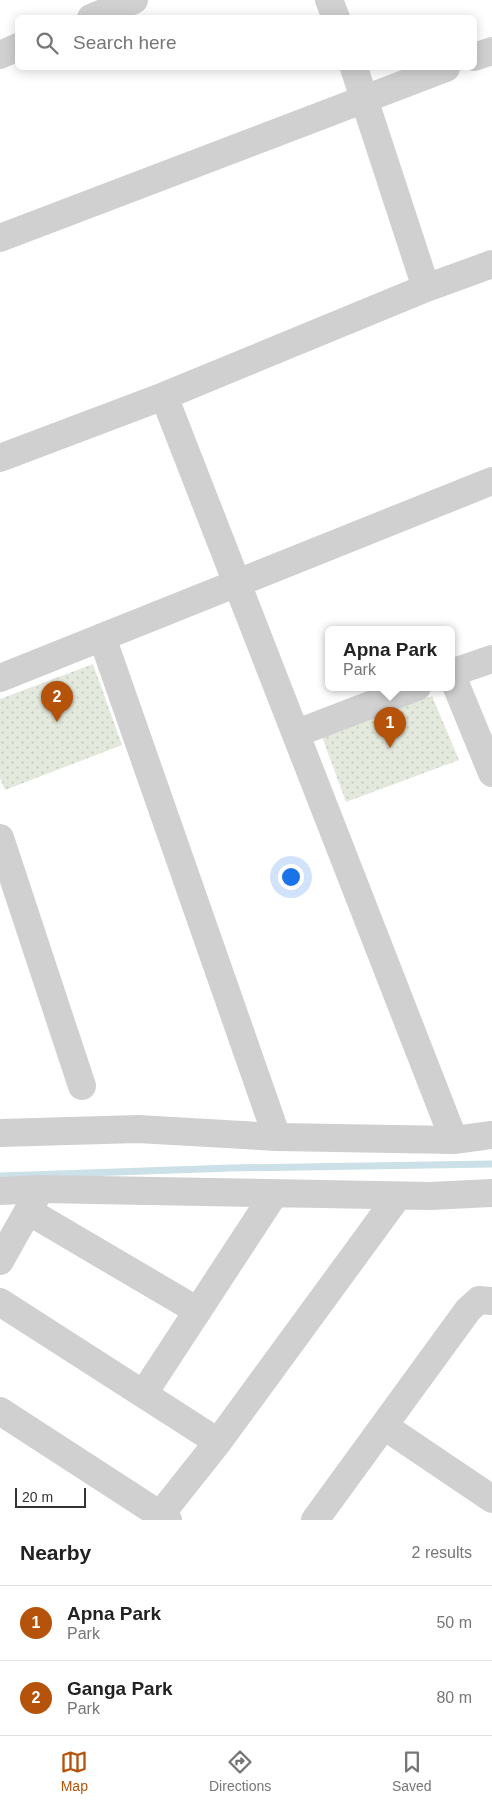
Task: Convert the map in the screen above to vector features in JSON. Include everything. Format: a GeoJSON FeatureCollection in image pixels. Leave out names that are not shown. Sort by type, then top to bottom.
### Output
{"type":"FeatureCollection","features":[{"type":"Feature","properties":{"kind":"street"},"geometry":{"type":"LineString","coordinates":[[98,15],[134,0]]}},
{"type":"Feature","properties":{"kind":"street"},"geometry":{"type":"LineString","coordinates":[[329,0],[335,15]]}},
{"type":"Feature","properties":{"kind":"street"},"geometry":{"type":"LineString","coordinates":[[0,54],[15,49]]}},
{"type":"Feature","properties":{"kind":"street"},"geometry":{"type":"LineString","coordinates":[[477,56],[492,51]]}},
{"type":"Feature","properties":{"kind":"street"},"geometry":{"type":"LineString","coordinates":[[355,70],[426,288]]}},
{"type":"Feature","properties":{"kind":"street"},"geometry":{"type":"LineString","coordinates":[[0,238],[364,97],[440,70]]}},
{"type":"Feature","properties":{"kind":"street"},"geometry":{"type":"LineString","coordinates":[[0,458],[164,396],[426,288],[492,264]]}},
{"type":"Feature","properties":{"kind":"street"},"geometry":{"type":"LineString","coordinates":[[164,396],[297,733],[454,1140]]}},
{"type":"Feature","properties":{"kind":"street"},"geometry":{"type":"LineString","coordinates":[[0,678],[492,481]]}},
{"type":"Feature","properties":{"kind":"street"},"geometry":{"type":"LineString","coordinates":[[102,637],[277,1137]]}},
{"type":"Feature","properties":{"kind":"street"},"geometry":{"type":"LineString","coordinates":[[455,672],[492,659]]}},
{"type":"Feature","properties":{"kind":"street"},"geometry":{"type":"LineString","coordinates":[[455,683],[492,773]]}},
{"type":"Feature","properties":{"kind":"street"},"geometry":{"type":"LineString","coordinates":[[297,733],[407,691]]}},
{"type":"Feature","properties":{"kind":"street"},"geometry":{"type":"LineString","coordinates":[[0,838],[82,1086]]}},
{"type":"Feature","properties":{"kind":"street"},"geometry":{"type":"LineString","coordinates":[[0,1133],[138,1129],[277,1137],[454,1140],[492,1135]]}},
{"type":"Feature","properties":{"kind":"street"},"geometry":{"type":"LineString","coordinates":[[0,1191],[34,1200],[274,1194],[398,1196],[492,1193]]}},
{"type":"Feature","properties":{"kind":"street"},"geometry":{"type":"LineString","coordinates":[[144,1392],[274,1194]]}},
{"type":"Feature","properties":{"kind":"street"},"geometry":{"type":"LineString","coordinates":[[0,1411],[164,1517],[398,1196]]}},
{"type":"Feature","properties":{"kind":"street"},"geometry":{"type":"LineString","coordinates":[[0,1261],[34,1200]]}},
{"type":"Feature","properties":{"kind":"street"},"geometry":{"type":"LineString","coordinates":[[34,1200],[198,1311]]}},
{"type":"Feature","properties":{"kind":"street"},"geometry":{"type":"LineString","coordinates":[[315,1520],[468,1310],[479,1300],[492,1301]]}},
{"type":"Feature","properties":{"kind":"street"},"geometry":{"type":"LineString","coordinates":[[0,1302],[144,1392],[218,1442]]}},
{"type":"Feature","properties":{"kind":"street"},"geometry":{"type":"LineString","coordinates":[[384,1426],[492,1499]]}},
{"type":"Feature","properties":{"kind":"shaded area"},"geometry":{"type":"Polygon","coordinates":[[[93,664],[122,745],[5,790],[0,778],[0,699],[93,664]]]}},
{"type":"Feature","properties":{"kind":"shaded area"},"geometry":{"type":"Polygon","coordinates":[[[432,696],[459,760],[346,802],[322,737],[432,696]]]}},
{"type":"Feature","properties":{"kind":"waterway"},"geometry":{"type":"LineString","coordinates":[[0,1176],[231,1168],[492,1164]]}},
{"type":"Feature","properties":{"kind":"place","name":"Ganga Park"},"geometry":{"type":"Point","coordinates":[57,722]}},
{"type":"Feature","properties":{"kind":"place","name":"Apna Park"},"geometry":{"type":"Point","coordinates":[390,748]}}]}
